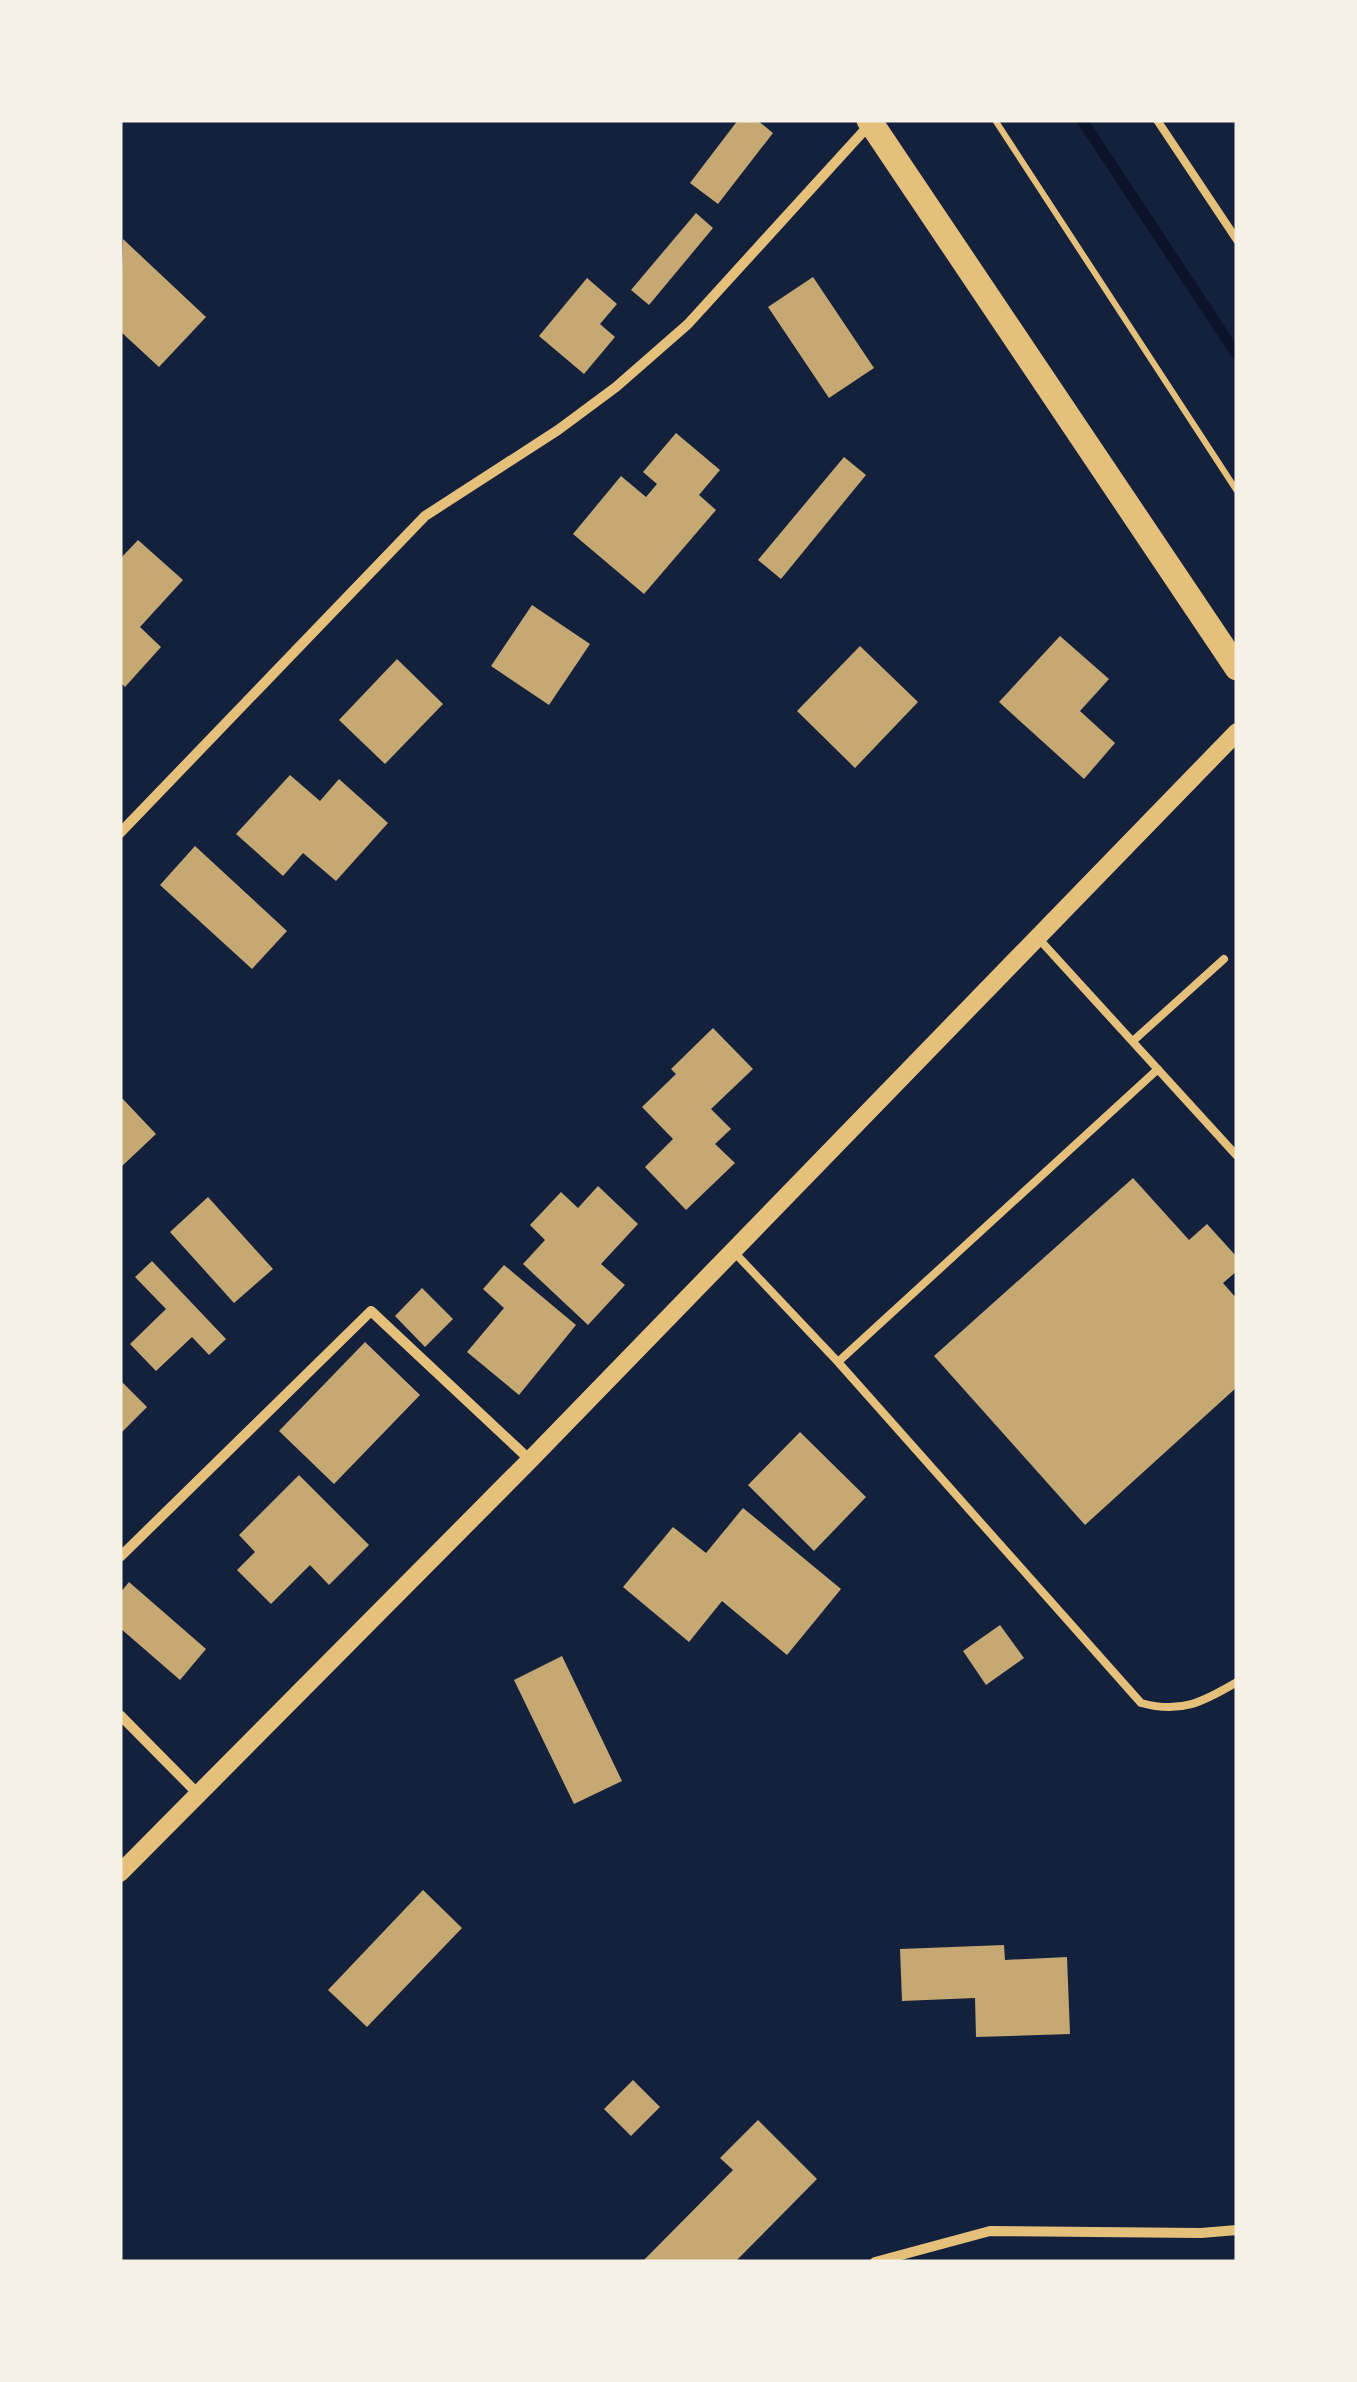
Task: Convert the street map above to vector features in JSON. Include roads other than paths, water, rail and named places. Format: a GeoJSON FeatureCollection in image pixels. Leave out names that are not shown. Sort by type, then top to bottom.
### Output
{"type":"FeatureCollection","features":[{"type":"Feature","properties":{"kind":"main road"},"geometry":{"type":"LineString","coordinates":[[870,122],[1237,668]]}},
{"type":"Feature","properties":{"kind":"street"},"geometry":{"type":"LineString","coordinates":[[120,834],[426,516],[558,430],[616,387],[688,324],[870,122]]}},
{"type":"Feature","properties":{"kind":"street"},"geometry":{"type":"LineString","coordinates":[[120,1873],[530,1460],[1237,732]]}},
{"type":"Feature","properties":{"kind":"street"},"geometry":{"type":"LineString","coordinates":[[120,1557],[371,1311],[530,1460]]}},
{"type":"Feature","properties":{"kind":"street"},"geometry":{"type":"LineString","coordinates":[[120,1715],[199,1795]]}},
{"type":"Feature","properties":{"kind":"street"},"geometry":{"type":"LineString","coordinates":[[875,2262],[990,2230],[1237,2230]]}},
{"type":"Feature","properties":{"kind":"lane"},"geometry":{"type":"LineString","coordinates":[[1157,120],[1237,240]]}},
{"type":"Feature","properties":{"kind":"lane"},"geometry":{"type":"LineString","coordinates":[[1038,937],[1237,1156]]}},
{"type":"Feature","properties":{"kind":"lane"},"geometry":{"type":"LineString","coordinates":[[1133,1042],[1224,959]]}},
{"type":"Feature","properties":{"kind":"lane"},"geometry":{"type":"LineString","coordinates":[[838,1362],[1158,1069]]}},
{"type":"Feature","properties":{"kind":"lane"},"geometry":{"type":"LineString","coordinates":[[733,1251],[838,1362],[1141,1702],[1164,1709],[1200,1703],[1237,1682]]}},
{"type":"Feature","properties":{"kind":"waterway"},"geometry":{"type":"LineString","coordinates":[[1082,120],[1237,355]]}}]}
